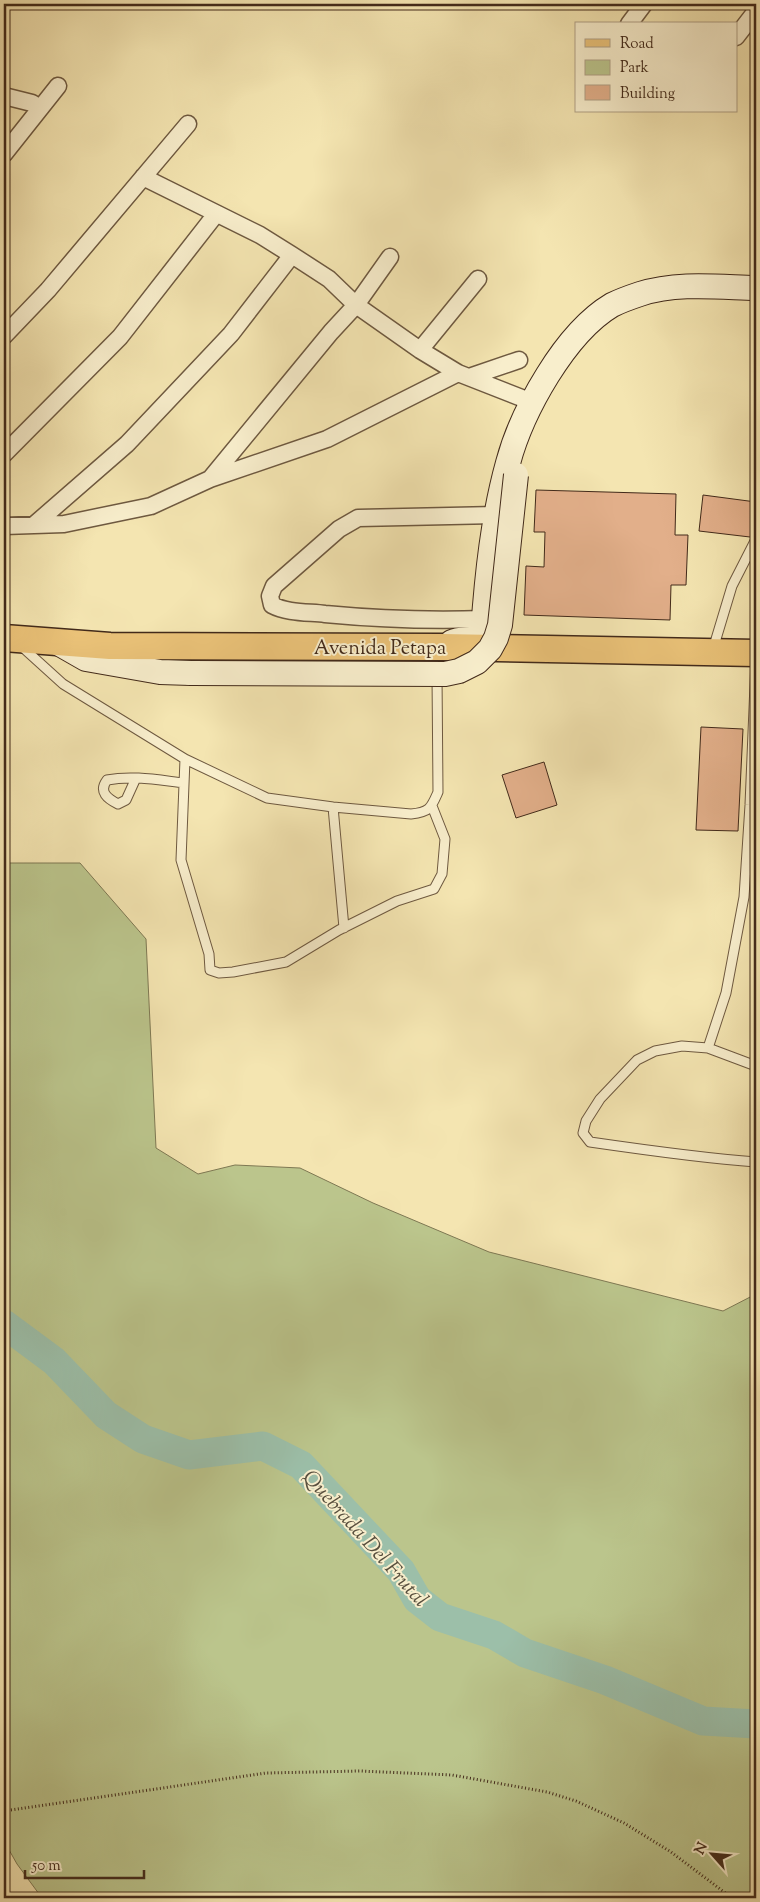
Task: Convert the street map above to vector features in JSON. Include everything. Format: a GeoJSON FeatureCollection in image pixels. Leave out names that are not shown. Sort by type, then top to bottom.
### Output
{"type":"FeatureCollection","features":[{"type":"Feature","properties":{"kind":"main road"},"geometry":{"type":"LineString","coordinates":[[438,653],[458,639],[475,639],[480,637],[483,631],[496,515],[508,462],[527,413],[556,362],[569,344],[583,329],[612,305],[640,294],[669,286],[756,288]]}},
{"type":"Feature","properties":{"kind":"main road"},"geometry":{"type":"LineString","coordinates":[[58,643],[86,659],[160,672],[445,674],[464,669],[476,662],[490,649],[500,625],[516,475],[527,413]]}},
{"type":"Feature","properties":{"kind":"main road","name":"Avenida Petapa"},"geometry":{"type":"LineString","coordinates":[[9,639],[110,646],[438,653],[712,651],[756,653]]}},
{"type":"Feature","properties":{"kind":"street"},"geometry":{"type":"LineString","coordinates":[[630,22],[644,4]]}},
{"type":"Feature","properties":{"kind":"street"},"geometry":{"type":"LineString","coordinates":[[738,34],[756,11]]}},
{"type":"Feature","properties":{"kind":"street"},"geometry":{"type":"LineString","coordinates":[[4,154],[58,86]]}},
{"type":"Feature","properties":{"kind":"street"},"geometry":{"type":"LineString","coordinates":[[4,96],[32,103],[40,108]]}},
{"type":"Feature","properties":{"kind":"street"},"geometry":{"type":"LineString","coordinates":[[4,336],[48,290],[188,124]]}},
{"type":"Feature","properties":{"kind":"street"},"geometry":{"type":"LineString","coordinates":[[143,177],[260,236],[292,255],[329,279],[356,304],[420,350],[527,413]]}},
{"type":"Feature","properties":{"kind":"street"},"geometry":{"type":"LineString","coordinates":[[4,454],[120,337],[216,214]]}},
{"type":"Feature","properties":{"kind":"street"},"geometry":{"type":"LineString","coordinates":[[34,525],[127,444],[230,334],[292,255]]}},
{"type":"Feature","properties":{"kind":"street"},"geometry":{"type":"LineString","coordinates":[[210,479],[356,304],[390,257]]}},
{"type":"Feature","properties":{"kind":"street"},"geometry":{"type":"LineString","coordinates":[[420,350],[478,279]]}},
{"type":"Feature","properties":{"kind":"street"},"geometry":{"type":"LineString","coordinates":[[4,526],[64,524],[151,506],[210,479],[327,439],[464,375],[519,360]]}},
{"type":"Feature","properties":{"kind":"street"},"geometry":{"type":"LineString","coordinates":[[484,619],[434,621],[373,618],[288,610],[272,605],[270,596],[274,586],[281,579],[339,528],[358,518],[496,515]]}},
{"type":"Feature","properties":{"kind":"lane"},"geometry":{"type":"LineString","coordinates":[[712,651],[732,586],[756,539]]}},
{"type":"Feature","properties":{"kind":"lane"},"geometry":{"type":"LineString","coordinates":[[9,639],[62,684],[185,759],[267,798],[333,807],[411,814],[424,812],[432,806],[438,792],[438,653]]}},
{"type":"Feature","properties":{"kind":"lane"},"geometry":{"type":"LineString","coordinates":[[708,1048],[726,993],[752,851],[756,660]]}},
{"type":"Feature","properties":{"kind":"lane"},"geometry":{"type":"LineString","coordinates":[[185,759],[181,860],[209,954],[210,970],[219,973],[286,962],[344,928],[397,901],[434,889],[442,874],[445,839],[432,806]]}},
{"type":"Feature","properties":{"kind":"lane"},"geometry":{"type":"LineString","coordinates":[[136,778],[184,783]]}},
{"type":"Feature","properties":{"kind":"lane"},"geometry":{"type":"LineString","coordinates":[[333,807],[344,928]]}},
{"type":"Feature","properties":{"kind":"lane"},"geometry":{"type":"LineString","coordinates":[[756,1066],[708,1048],[682,1046],[655,1051],[637,1060],[600,1100],[586,1121],[583,1133],[590,1142],[611,1146],[701,1158],[756,1162]]}},
{"type":"Feature","properties":{"kind":"path"},"geometry":{"type":"LineString","coordinates":[[4,1812],[266,1773],[360,1771],[452,1775],[547,1792],[576,1801],[624,1823],[671,1852],[732,1898]]}},
{"type":"Feature","properties":{"kind":"green space"},"geometry":{"type":"Polygon","coordinates":[[[4,863],[80,863],[146,939],[156,1148],[198,1174],[235,1165],[300,1168],[373,1203],[489,1252],[723,1311],[756,1294],[756,1898],[42,1898],[17,1864],[4,1841],[4,863]]]}},
{"type":"Feature","properties":{"kind":"building"},"geometry":{"type":"Polygon","coordinates":[[[536,490],[676,494],[675,535],[688,535],[686,585],[671,585],[670,620],[524,615],[526,566],[544,567],[545,532],[534,532],[536,490]]]}},
{"type":"Feature","properties":{"kind":"building"},"geometry":{"type":"Polygon","coordinates":[[[703,495],[756,502],[756,533],[750,537],[699,531],[703,495]]]}},
{"type":"Feature","properties":{"kind":"building"},"geometry":{"type":"Polygon","coordinates":[[[701,727],[743,729],[738,831],[696,830],[701,727]]]}},
{"type":"Feature","properties":{"kind":"building"},"geometry":{"type":"Polygon","coordinates":[[[544,762],[557,805],[516,818],[502,775],[544,762]]]}},
{"type":"Feature","properties":{"kind":"waterway","name":"Quebrada Del Frutal"},"geometry":{"type":"LineString","coordinates":[[4,1324],[54,1361],[106,1415],[143,1439],[189,1455],[263,1446],[301,1465],[401,1571],[417,1599],[440,1617],[494,1635],[525,1653],[605,1680],[703,1721],[756,1724]]}}]}
